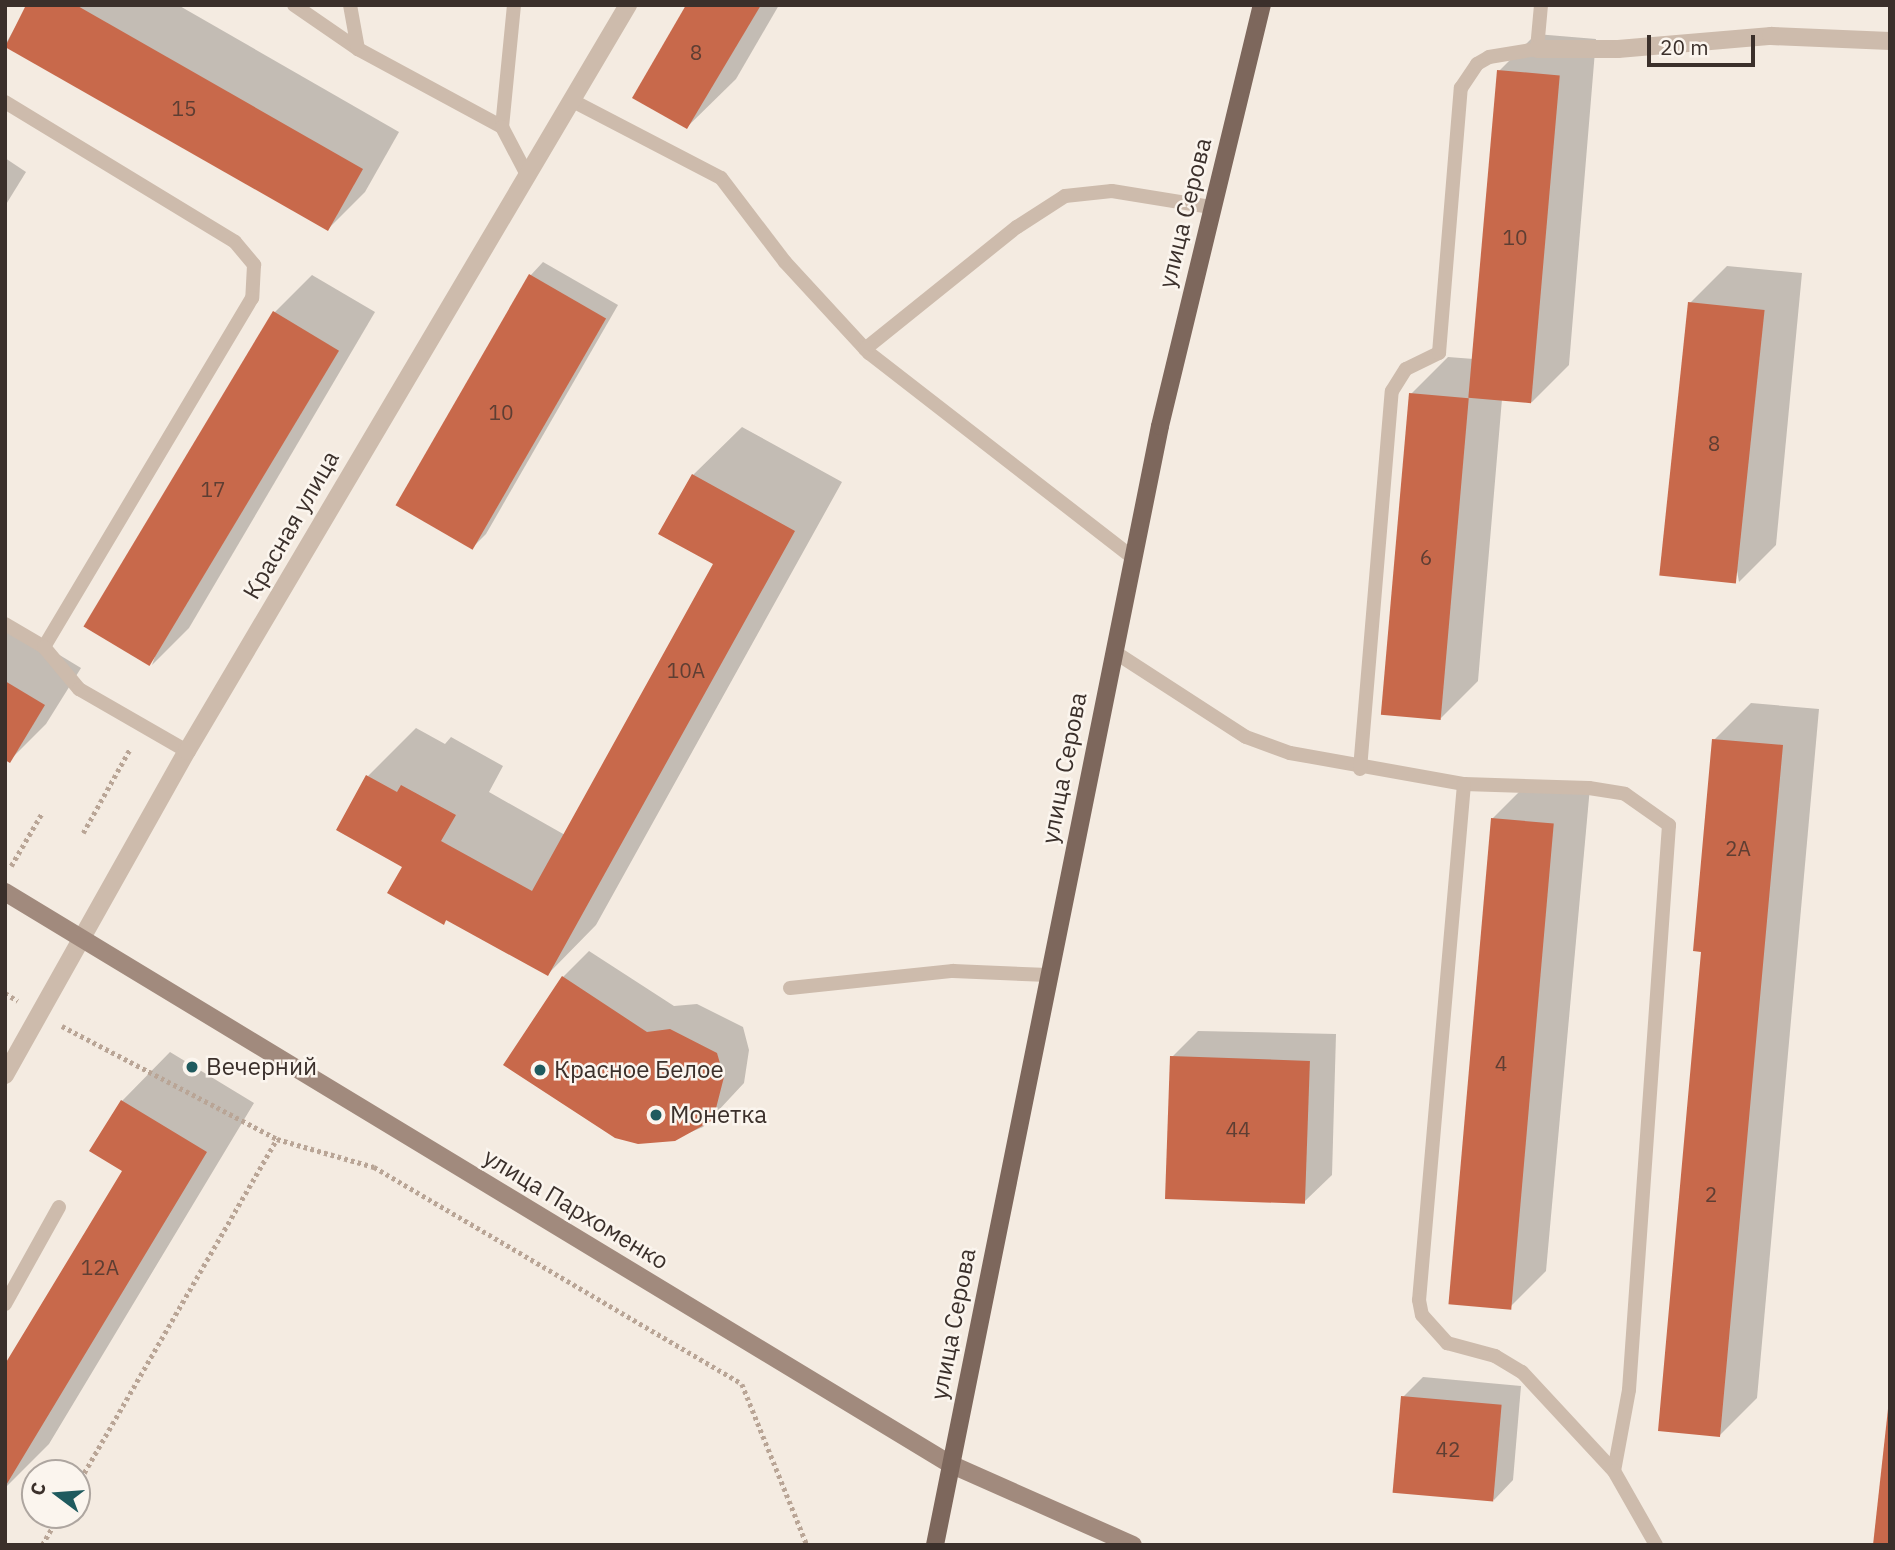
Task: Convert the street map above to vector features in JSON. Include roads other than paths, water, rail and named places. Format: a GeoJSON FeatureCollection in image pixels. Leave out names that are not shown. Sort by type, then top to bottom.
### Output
{"type":"FeatureCollection","features":[{"type":"Feature","properties":{"kind":"main road","name":"улица Серова"},"geometry":{"type":"LineString","coordinates":[[934,1545],[1132,557],[1211,207],[1262,5]]}},
{"type":"Feature","properties":{"kind":"main road","name":"улица Пархоменко"},"geometry":{"type":"LineString","coordinates":[[5,892],[79,940],[950,1464],[1133,1545]]}},
{"type":"Feature","properties":{"kind":"street","name":"Красная улица"},"geometry":{"type":"LineString","coordinates":[[5,1075],[187,751],[526,173],[628,5]]}},
{"type":"Feature","properties":{"kind":"street"},"geometry":{"type":"LineString","coordinates":[[1537,49],[1618,49],[1772,36],[1890,41]]}},
{"type":"Feature","properties":{"kind":"lane"},"geometry":{"type":"LineString","coordinates":[[294,5],[358,50],[502,127]]}},
{"type":"Feature","properties":{"kind":"lane"},"geometry":{"type":"LineString","coordinates":[[350,5],[358,50]]}},
{"type":"Feature","properties":{"kind":"lane"},"geometry":{"type":"LineString","coordinates":[[514,5],[502,127],[526,173]]}},
{"type":"Feature","properties":{"kind":"lane"},"geometry":{"type":"LineString","coordinates":[[1360,769],[1390,405],[1406,369],[1439,353],[1461,88],[1477,64],[1489,57],[1537,49],[1541,5]]}},
{"type":"Feature","properties":{"kind":"lane"},"geometry":{"type":"LineString","coordinates":[[572,100],[721,178],[785,262],[865,349],[1132,557]]}},
{"type":"Feature","properties":{"kind":"lane"},"geometry":{"type":"LineString","coordinates":[[5,102],[234,242],[254,264],[252,298],[44,647]]}},
{"type":"Feature","properties":{"kind":"lane"},"geometry":{"type":"LineString","coordinates":[[865,349],[1017,227],[1065,196],[1112,191],[1211,207]]}},
{"type":"Feature","properties":{"kind":"lane"},"geometry":{"type":"LineString","coordinates":[[5,624],[44,647],[79,689],[187,751]]}},
{"type":"Feature","properties":{"kind":"lane"},"geometry":{"type":"LineString","coordinates":[[1113,651],[1246,737],[1360,769],[1464,784],[1589,788],[1625,794],[1669,825],[1629,1391],[1614,1471]]}},
{"type":"Feature","properties":{"kind":"lane"},"geometry":{"type":"LineString","coordinates":[[1464,784],[1419,1300],[1422,1315],[1447,1343],[1495,1356],[1522,1372],[1614,1471],[1656,1545]]}},
{"type":"Feature","properties":{"kind":"lane"},"geometry":{"type":"LineString","coordinates":[[790,988],[953,971],[1048,975]]}},
{"type":"Feature","properties":{"kind":"lane"},"geometry":{"type":"LineString","coordinates":[[5,1304],[59,1207]]}},
{"type":"Feature","properties":{"kind":"place","name":"Вечерний"},"geometry":{"type":"Point","coordinates":[192,1067]}},
{"type":"Feature","properties":{"kind":"place","name":"Красное Белое"},"geometry":{"type":"Point","coordinates":[540,1070]}},
{"type":"Feature","properties":{"kind":"place","name":"Монетка"},"geometry":{"type":"Point","coordinates":[656,1115]}}]}
